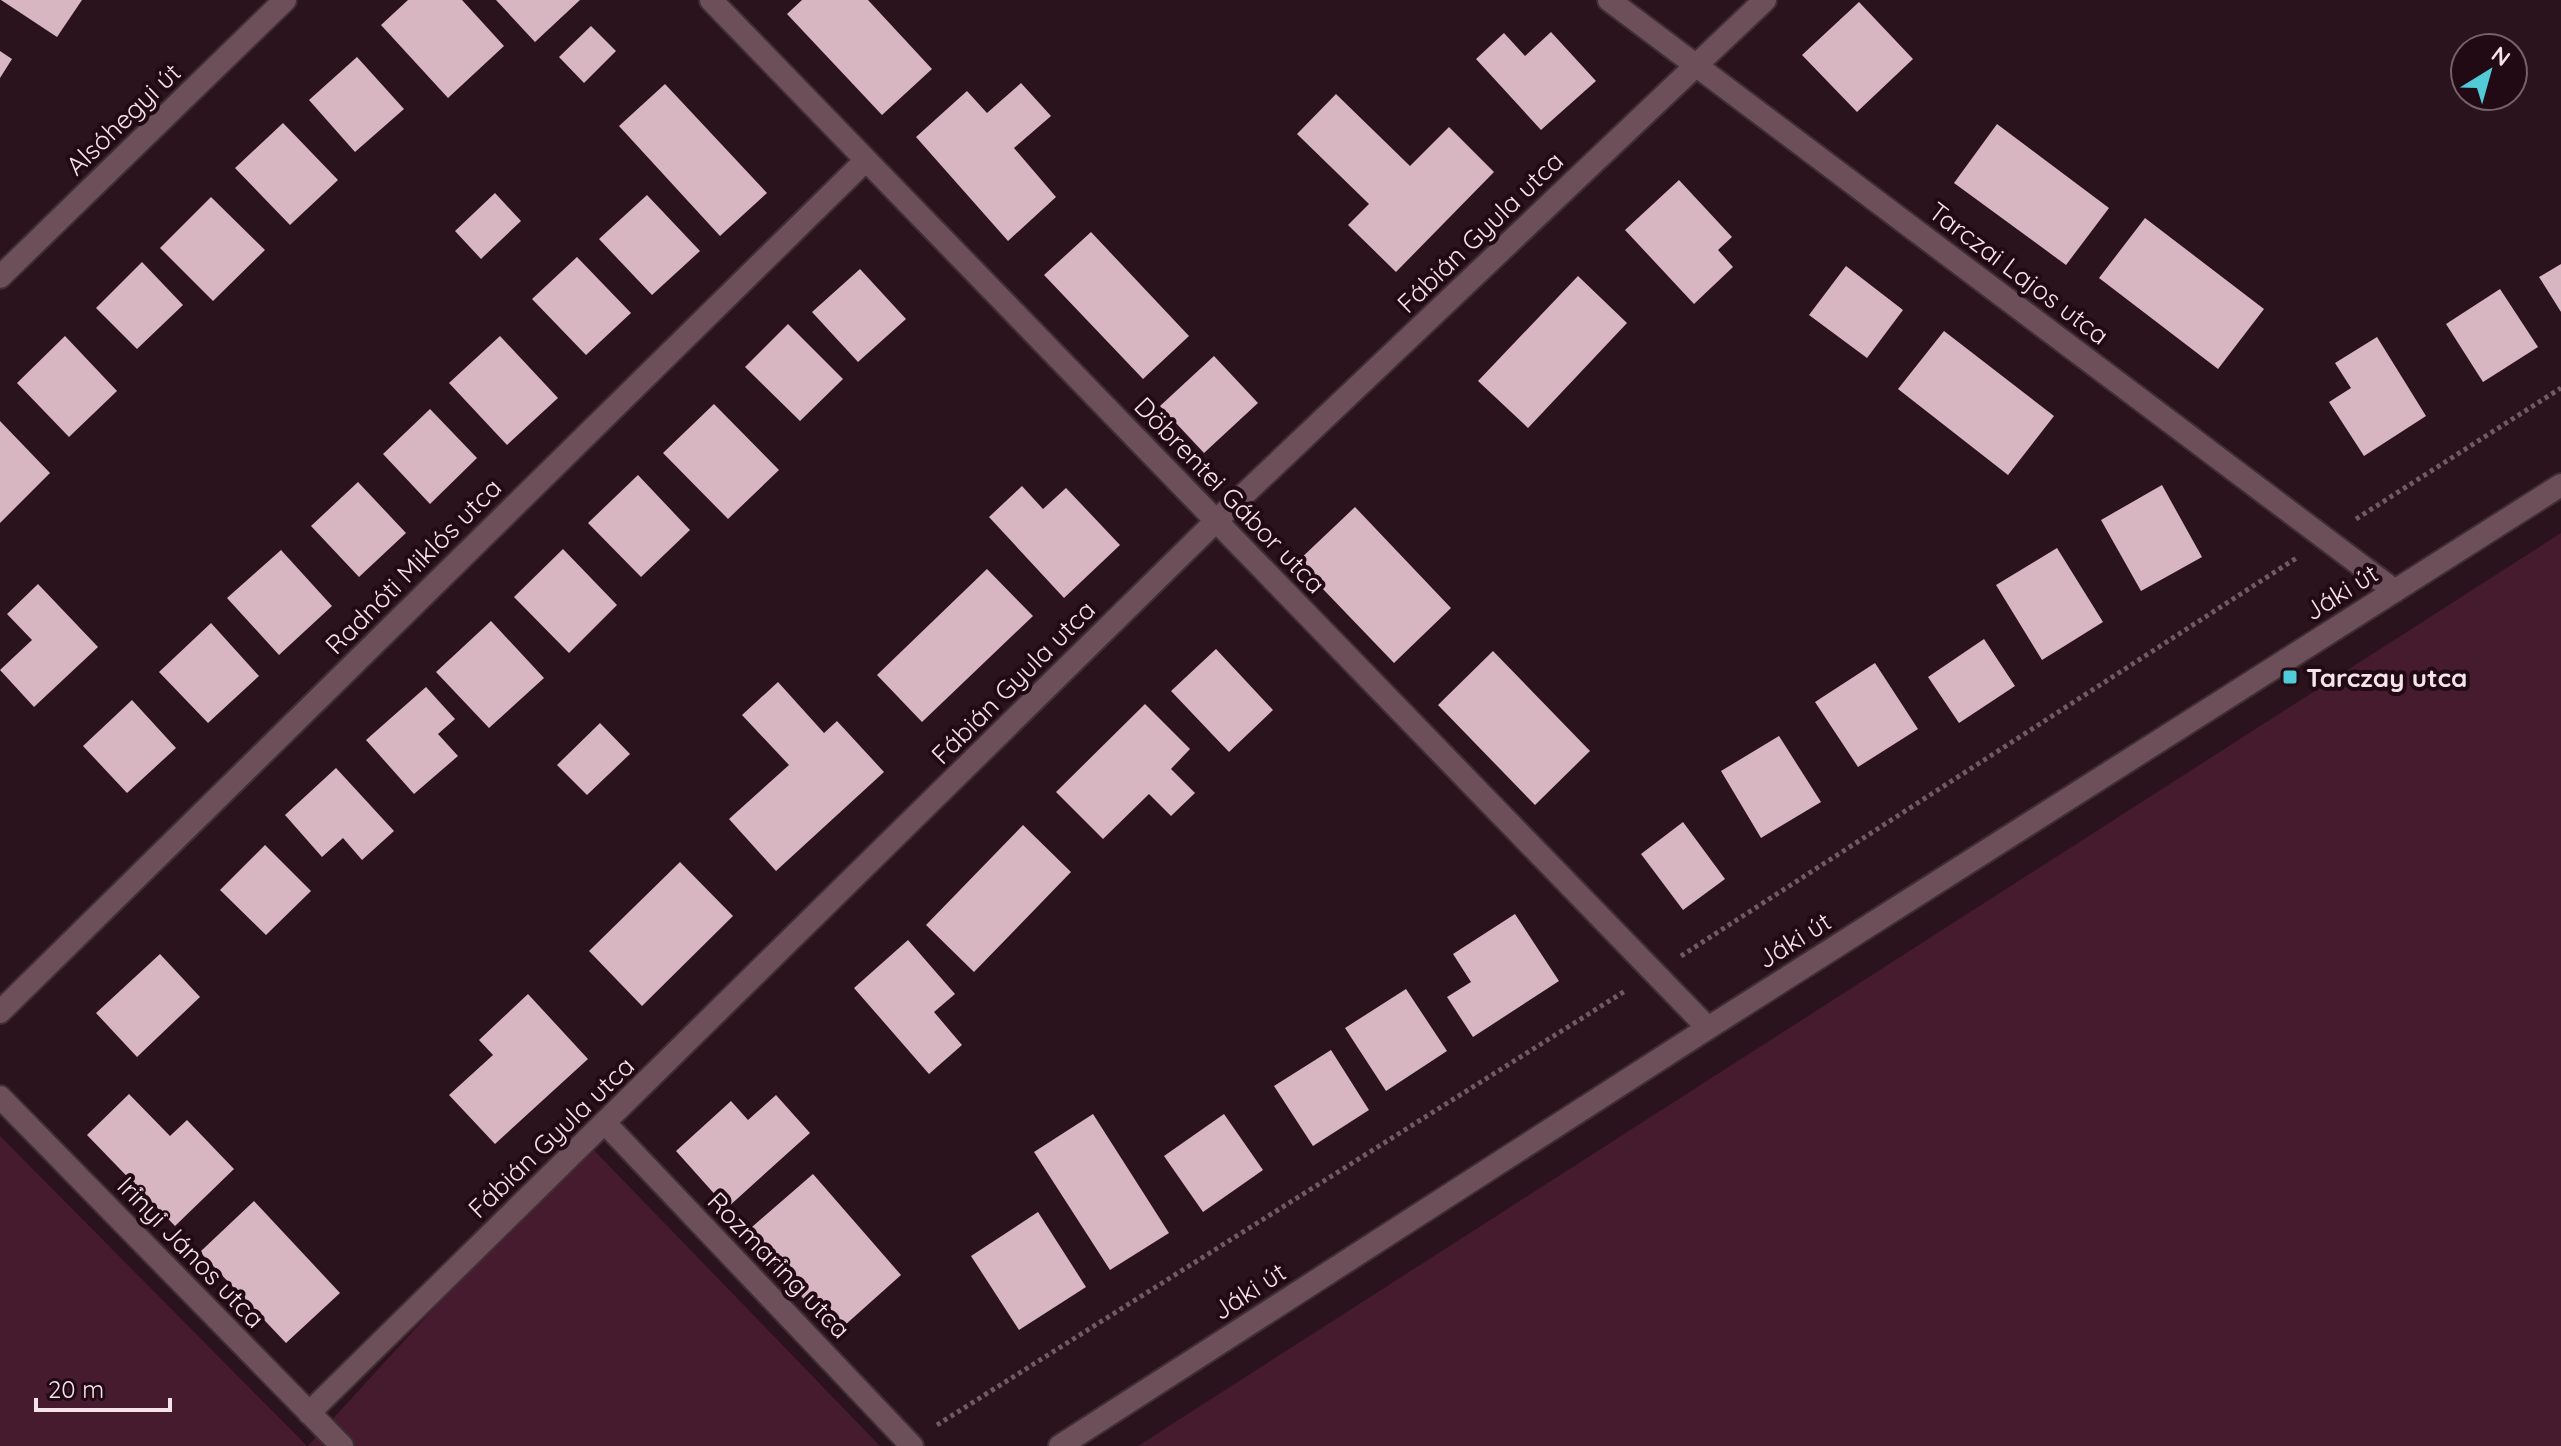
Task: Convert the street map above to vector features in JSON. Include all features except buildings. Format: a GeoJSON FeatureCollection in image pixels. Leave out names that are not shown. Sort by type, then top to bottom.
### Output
{"type":"FeatureCollection","features":[{"type":"Feature","properties":{"kind":"street","name":"Alsóhegyi út"},"geometry":{"type":"LineString","coordinates":[[0,277],[285,0]]}},
{"type":"Feature","properties":{"kind":"street","name":"Döbrentei Gábor utca"},"geometry":{"type":"LineString","coordinates":[[711,0],[1708,1028]]}},
{"type":"Feature","properties":{"kind":"street","name":"Tarczai Lajos utca"},"geometry":{"type":"LineString","coordinates":[[1609,0],[2395,591]]}},
{"type":"Feature","properties":{"kind":"street","name":"Fábián Gyula utca"},"geometry":{"type":"LineString","coordinates":[[309,1413],[1216,521],[1765,0]]}},
{"type":"Feature","properties":{"kind":"street","name":"Radnóti Miklós utca"},"geometry":{"type":"LineString","coordinates":[[0,1012],[866,160]]}},
{"type":"Feature","properties":{"kind":"street","name":"Jáki út"},"geometry":{"type":"LineString","coordinates":[[1060,1446],[1708,1028],[2561,485]]}},
{"type":"Feature","properties":{"kind":"street","name":"Irinyi János utca"},"geometry":{"type":"LineString","coordinates":[[0,1097],[342,1446]]}},
{"type":"Feature","properties":{"kind":"street","name":"Rozmaring utca"},"geometry":{"type":"LineString","coordinates":[[605,1123],[911,1444]]}},
{"type":"Feature","properties":{"kind":"path"},"geometry":{"type":"LineString","coordinates":[[911,1444],[1654,973],[2561,388]]}},
{"type":"Feature","properties":{"kind":"shaded area"},"geometry":{"type":"Polygon","coordinates":[[[2561,533],[2561,1446],[1138,1446],[2561,533]]]}},
{"type":"Feature","properties":{"kind":"shaded area"},"geometry":{"type":"Polygon","coordinates":[[[0,1136],[307,1446],[0,1446],[0,1136]]]}},
{"type":"Feature","properties":{"kind":"shaded area"},"geometry":{"type":"Polygon","coordinates":[[[586,1142],[880,1446],[308,1446],[586,1142]]]}},
{"type":"Feature","properties":{"kind":"place","name":"Tarczay utca"},"geometry":{"type":"Point","coordinates":[2290,677]}}]}
